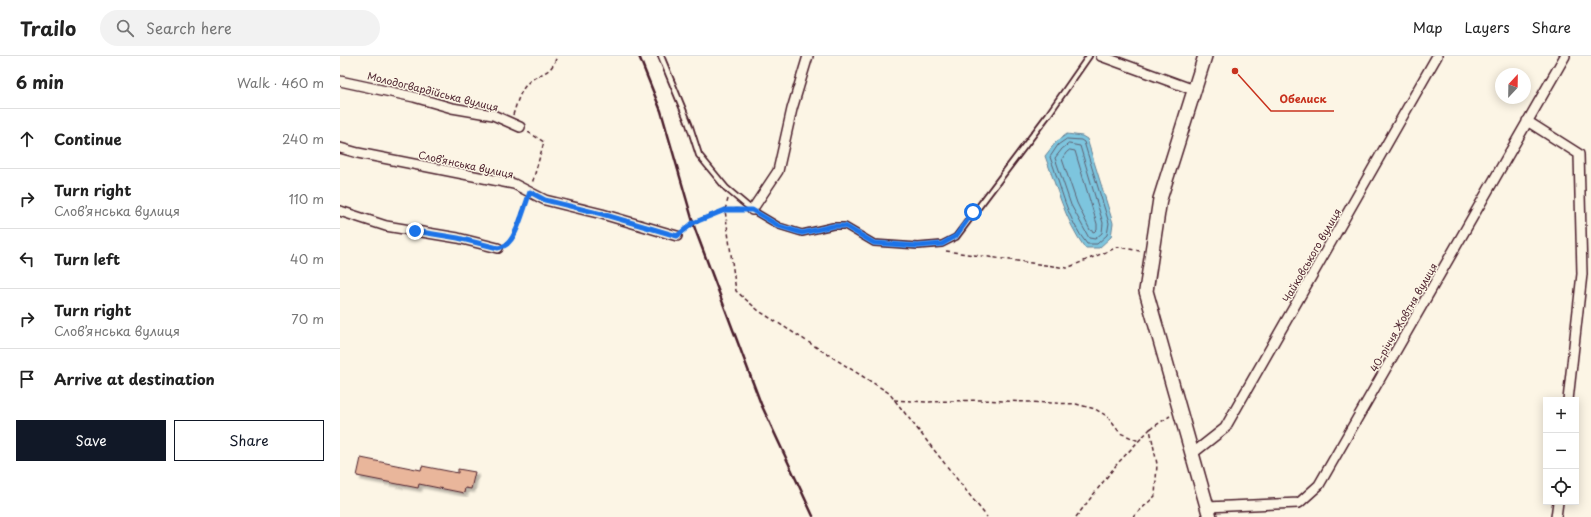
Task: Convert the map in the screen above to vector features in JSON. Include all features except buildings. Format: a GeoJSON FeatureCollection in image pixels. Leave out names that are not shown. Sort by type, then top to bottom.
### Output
{"type":"FeatureCollection","features":[{"type":"Feature","properties":{"kind":"street"},"geometry":{"type":"LineString","coordinates":[[752,210],[778,171],[792,109],[808,56]]}},
{"type":"Feature","properties":{"kind":"street"},"geometry":{"type":"LineString","coordinates":[[1101,56],[1194,90]]}},
{"type":"Feature","properties":{"kind":"street"},"geometry":{"type":"LineString","coordinates":[[1205,56],[1160,199],[1146,291],[1208,512]]}},
{"type":"Feature","properties":{"kind":"street","name":"Чайковського вулиця"},"geometry":{"type":"LineString","coordinates":[[1192,454],[1225,428],[1437,56]]}},
{"type":"Feature","properties":{"kind":"street","name":"40-річчя Жовтня вулиця"},"geometry":{"type":"LineString","coordinates":[[1208,512],[1299,503],[1319,485],[1565,56]]}},
{"type":"Feature","properties":{"kind":"street","name":"Молодогвардійська вулиця"},"geometry":{"type":"LineString","coordinates":[[340,81],[352,82],[452,108],[493,115],[520,127]]}},
{"type":"Feature","properties":{"kind":"street"},"geometry":{"type":"LineString","coordinates":[[1527,121],[1579,154],[1582,274],[1568,397]]}},
{"type":"Feature","properties":{"kind":"street","name":"Слов’янська вулиця"},"geometry":{"type":"LineString","coordinates":[[340,148],[358,153],[514,184],[545,200],[602,214],[677,236]]}},
{"type":"Feature","properties":{"kind":"street"},"geometry":{"type":"LineString","coordinates":[[340,211],[386,226],[458,238],[498,248]]}},
{"type":"Feature","properties":{"kind":"street"},"geometry":{"type":"LineString","coordinates":[[1556,517],[1558,505]]}},
{"type":"Feature","properties":{"kind":"lane"},"geometry":{"type":"LineString","coordinates":[[661,56],[689,124],[699,155],[730,191],[752,210],[779,226],[802,233],[833,226],[845,226],[874,243],[918,246],[942,244],[956,236],[1048,115],[1089,56]]}},
{"type":"Feature","properties":{"kind":"path"},"geometry":{"type":"LineString","coordinates":[[510,122],[524,87],[535,76],[544,74],[553,67],[557,56]]}},
{"type":"Feature","properties":{"kind":"path"},"geometry":{"type":"LineString","coordinates":[[498,248],[509,243],[514,236],[530,192],[544,142],[520,127]]}},
{"type":"Feature","properties":{"kind":"path"},"geometry":{"type":"LineString","coordinates":[[730,191],[725,210],[736,291],[759,311],[889,394],[987,517]]}},
{"type":"Feature","properties":{"kind":"path"},"geometry":{"type":"LineString","coordinates":[[677,236],[693,223],[725,210],[752,210]]}},
{"type":"Feature","properties":{"kind":"path"},"geometry":{"type":"LineString","coordinates":[[942,250],[1067,268],[1118,247],[1152,253]]}},
{"type":"Feature","properties":{"kind":"path"},"geometry":{"type":"LineString","coordinates":[[894,400],[926,402],[980,400],[1076,404],[1095,409],[1107,416],[1120,433],[1140,441]]}},
{"type":"Feature","properties":{"kind":"path"},"geometry":{"type":"LineString","coordinates":[[1076,517],[1117,464],[1150,430],[1180,409]]}},
{"type":"Feature","properties":{"kind":"path"},"geometry":{"type":"LineString","coordinates":[[1133,517],[1155,496],[1157,464],[1150,430]]}},
{"type":"Feature","properties":{"kind":"water"},"geometry":{"type":"Polygon","coordinates":[[[1067,134],[1082,136],[1087,139],[1113,223],[1111,237],[1099,248],[1085,248],[1078,237],[1062,204],[1045,156],[1056,142],[1067,134]]]}},
{"type":"Feature","properties":{"kind":"railway"},"geometry":{"type":"LineString","coordinates":[[639,56],[661,111],[695,229],[761,404],[813,516]]}},
{"type":"Feature","properties":{"kind":"place","name":"Обелиск"},"geometry":{"type":"Point","coordinates":[1235,71]}},
{"type":"Feature","properties":{"kind":"route"},"geometry":{"type":"LineString","coordinates":[[415,231],[458,238],[498,248],[504,246],[509,243],[514,236],[530,192],[545,200],[602,214],[677,236],[693,223],[725,210],[732,209],[752,210],[779,226],[802,233],[833,226],[845,226],[874,243],[918,246],[942,244],[956,236],[973,212]]}}]}
